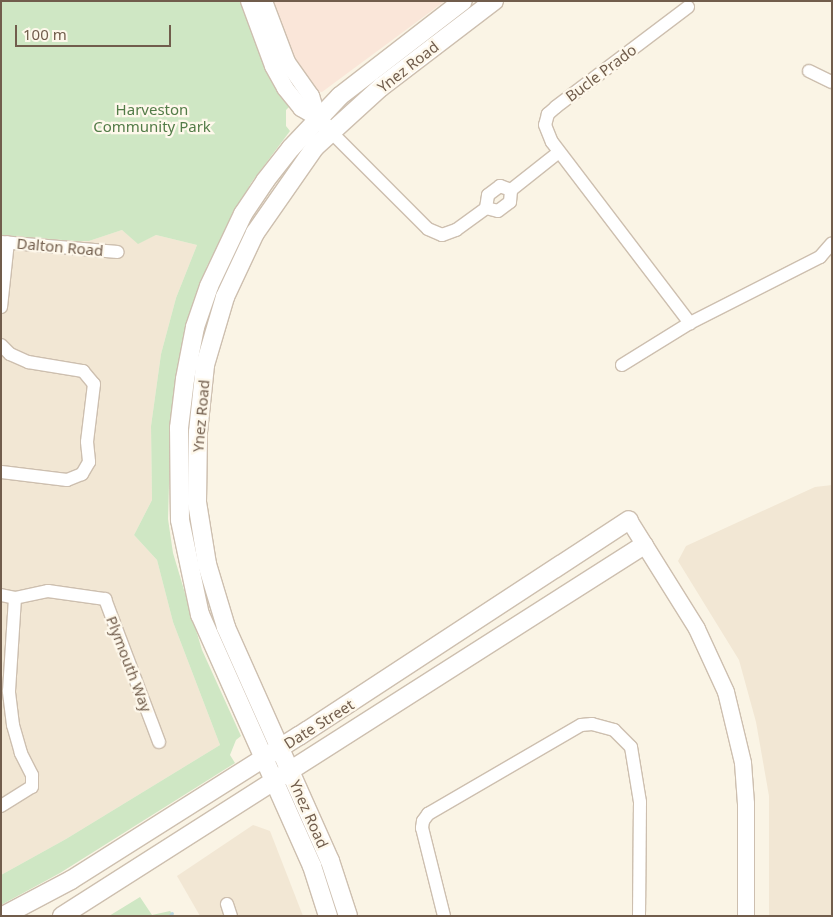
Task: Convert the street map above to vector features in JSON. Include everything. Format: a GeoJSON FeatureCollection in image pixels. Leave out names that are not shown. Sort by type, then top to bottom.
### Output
{"type":"FeatureCollection","features":[{"type":"Feature","properties":{"kind":"main road","name":"Ynez Road"},"geometry":{"type":"LineString","coordinates":[[328,916],[312,866],[200,616],[180,520],[179,428],[196,327],[224,253],[243,214],[265,181],[318,118],[340,96],[463,1]]}},
{"type":"Feature","properties":{"kind":"main road","name":"Ynez Road"},"geometry":{"type":"LineString","coordinates":[[348,916],[330,861],[226,627],[207,564],[197,502],[198,432],[205,365],[225,298],[260,224],[286,185],[331,132],[382,87],[494,1]]}},
{"type":"Feature","properties":{"kind":"main road","name":"Date Street"},"geometry":{"type":"LineString","coordinates":[[3,916],[71,880],[406,669],[629,520]]}},
{"type":"Feature","properties":{"kind":"main road","name":"Date Street"},"geometry":{"type":"LineString","coordinates":[[62,916],[291,772],[644,545]]}},
{"type":"Feature","properties":{"kind":"street"},"geometry":{"type":"LineString","coordinates":[[249,1],[273,66],[285,88],[301,108],[318,118],[428,229],[442,235],[456,230],[486,208],[488,195],[500,186],[510,190]]}},
{"type":"Feature","properties":{"kind":"street"},"geometry":{"type":"LineString","coordinates":[[264,1],[287,62],[312,96],[318,118]]}},
{"type":"Feature","properties":{"kind":"street","name":"Bucle Prado"},"geometry":{"type":"LineString","coordinates":[[689,3],[548,114],[546,125],[559,152],[690,323]]}},
{"type":"Feature","properties":{"kind":"street"},"geometry":{"type":"LineString","coordinates":[[809,71],[832,82]]}},
{"type":"Feature","properties":{"kind":"street"},"geometry":{"type":"LineString","coordinates":[[510,190],[559,152]]}},
{"type":"Feature","properties":{"kind":"street"},"geometry":{"type":"LineString","coordinates":[[486,208],[498,211],[510,202],[510,190]]}},
{"type":"Feature","properties":{"kind":"street"},"geometry":{"type":"LineString","coordinates":[[1,307],[5,242]]}},
{"type":"Feature","properties":{"kind":"street","name":"Dalton Road"},"geometry":{"type":"LineString","coordinates":[[5,242],[118,252]]}},
{"type":"Feature","properties":{"kind":"street"},"geometry":{"type":"LineString","coordinates":[[622,365],[690,323],[820,257],[832,243]]}},
{"type":"Feature","properties":{"kind":"street"},"geometry":{"type":"LineString","coordinates":[[1,345],[10,354],[28,362],[83,371],[94,384],[87,442],[89,462],[82,474],[67,480],[1,472]]}},
{"type":"Feature","properties":{"kind":"street"},"geometry":{"type":"LineString","coordinates":[[629,520],[697,630],[726,692],[736,729],[746,804],[746,916]]}},
{"type":"Feature","properties":{"kind":"street","name":"Plymouth Way"},"geometry":{"type":"LineString","coordinates":[[1,595],[15,598],[48,591],[86,594],[105,599],[159,742]]}},
{"type":"Feature","properties":{"kind":"street"},"geometry":{"type":"LineString","coordinates":[[1,806],[32,787],[32,775],[21,754],[13,725],[10,691],[15,598]]}},
{"type":"Feature","properties":{"kind":"street"},"geometry":{"type":"LineString","coordinates":[[444,916],[422,828],[423,820],[428,814],[581,725],[592,724],[614,730],[631,747],[640,802],[639,916]]}},
{"type":"Feature","properties":{"kind":"shaded area"},"geometry":{"type":"Polygon","coordinates":[[[269,1],[445,1],[322,92],[315,91],[299,76],[269,1]]]}},
{"type":"Feature","properties":{"kind":"shaded area"},"geometry":{"type":"Polygon","coordinates":[[[122,230],[138,243],[156,235],[197,245],[176,298],[161,354],[151,426],[152,500],[134,535],[157,560],[173,622],[220,745],[66,839],[1,875],[1,235],[89,241],[122,230]]]}},
{"type":"Feature","properties":{"kind":"shaded area"},"geometry":{"type":"Polygon","coordinates":[[[832,485],[832,916],[769,916],[769,796],[756,722],[739,660],[678,561],[686,546],[815,487],[832,485]]]}},
{"type":"Feature","properties":{"kind":"shaded area"},"geometry":{"type":"Polygon","coordinates":[[[253,825],[270,831],[303,916],[200,916],[177,876],[253,825]]]}},
{"type":"Feature","properties":{"kind":"green space","name":"Harveston Community Park"},"geometry":{"type":"Polygon","coordinates":[[[1,1],[243,1],[291,105],[286,110],[286,126],[290,131],[251,183],[207,266],[184,339],[171,416],[168,519],[173,553],[202,650],[241,736],[236,740],[230,755],[235,763],[60,873],[1,905],[1,875],[66,839],[220,745],[173,622],[157,560],[134,535],[152,500],[151,426],[161,354],[176,298],[197,245],[156,235],[138,244],[122,230],[89,241],[1,235],[1,1]]]}},
{"type":"Feature","properties":{"kind":"green space"},"geometry":{"type":"Polygon","coordinates":[[[140,897],[152,915],[170,911],[175,916],[109,916],[140,897]]]}},
{"type":"Feature","properties":{"kind":"waterway"},"geometry":{"type":"LineString","coordinates":[[169,916],[172,913]]}}]}
